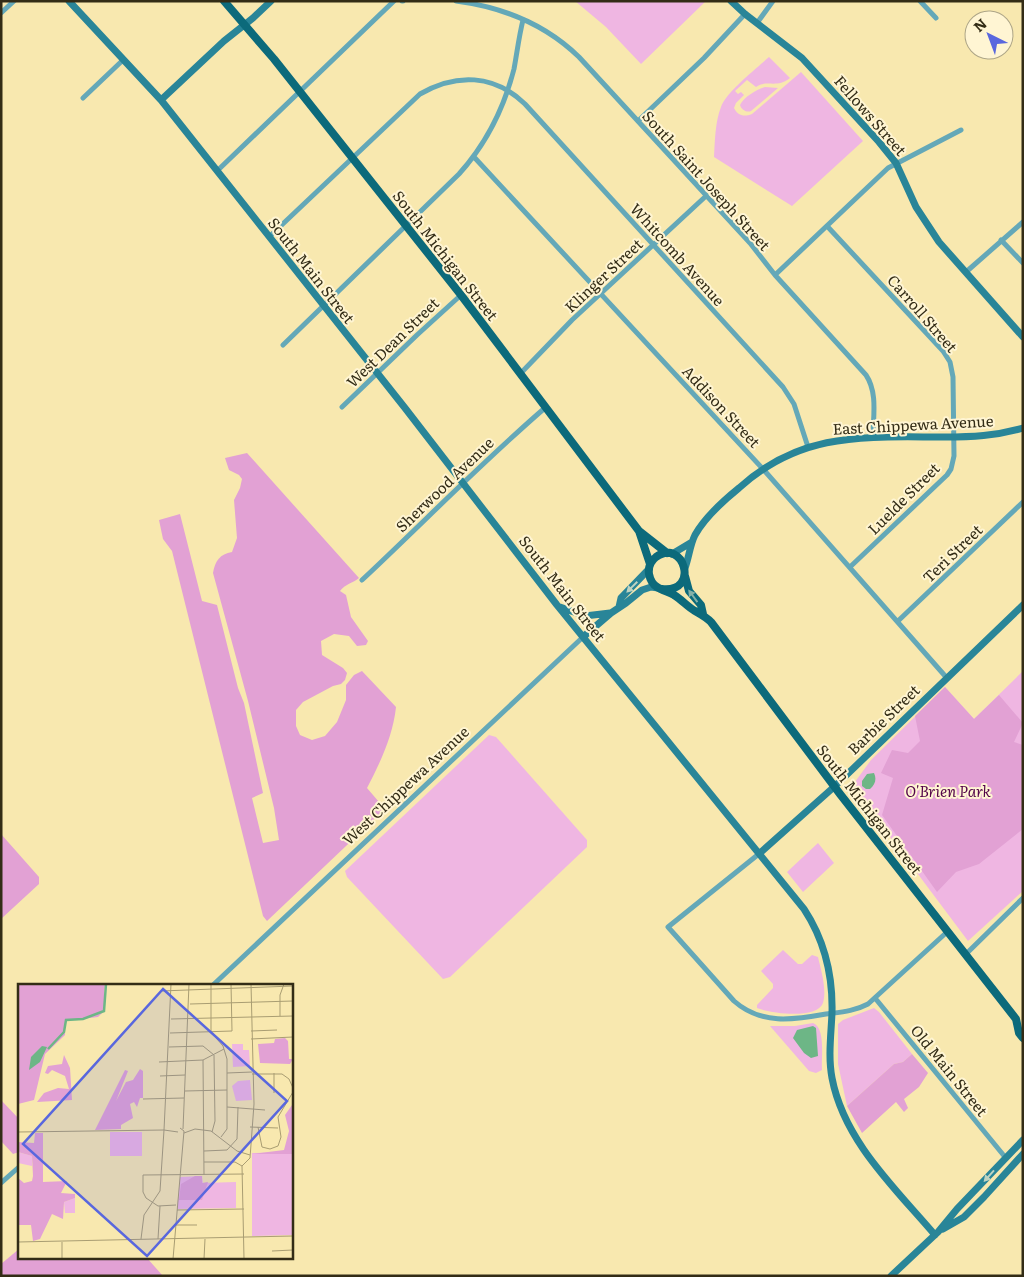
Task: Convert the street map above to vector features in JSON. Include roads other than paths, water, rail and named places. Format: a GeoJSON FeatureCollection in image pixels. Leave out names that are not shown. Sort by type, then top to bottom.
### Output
{"type":"FeatureCollection","features":[{"type":"Feature","properties":{"kind":"main road","name":"South Michigan Street"},"geometry":{"type":"LineString","coordinates":[[224,1],[300,91],[406,226],[639,531],[669,553]]}},
{"type":"Feature","properties":{"kind":"main road","name":"South Michigan Street"},"geometry":{"type":"LineString","coordinates":[[639,531],[650,566]]}},
{"type":"Feature","properties":{"kind":"main road"},"geometry":{"type":"LineString","coordinates":[[669,553],[680,559],[685,572],[679,585],[674,588],[660,588],[651,580],[650,566],[657,556],[669,553]]}},
{"type":"Feature","properties":{"kind":"main road","name":"South Michigan Street"},"geometry":{"type":"LineString","coordinates":[[685,572],[689,591],[701,605],[704,614],[946,932],[1019,1020],[1019,1032],[1023,1038]]}},
{"type":"Feature","properties":{"kind":"main road","name":"South Michigan Street"},"geometry":{"type":"LineString","coordinates":[[660,588],[681,600],[695,611],[704,614]]}},
{"type":"Feature","properties":{"kind":"street"},"geometry":{"type":"LineString","coordinates":[[1,13],[14,1]]}},
{"type":"Feature","properties":{"kind":"street","name":"South Main Street"},"geometry":{"type":"LineString","coordinates":[[69,1],[160,100],[464,483],[557,606],[804,909],[817,930],[825,952],[829,972],[832,1014],[830,1052],[832,1078],[840,1107],[847,1124],[874,1162],[937,1234]]}},
{"type":"Feature","properties":{"kind":"street"},"geometry":{"type":"LineString","coordinates":[[160,100],[209,54],[271,1]]}},
{"type":"Feature","properties":{"kind":"street"},"geometry":{"type":"LineString","coordinates":[[217,171],[394,1]]}},
{"type":"Feature","properties":{"kind":"street","name":"South Saint Joseph Street"},"geometry":{"type":"LineString","coordinates":[[456,1],[488,7],[523,20],[546,31],[569,47],[750,243],[775,275],[861,368],[870,381],[874,398],[873,437]]}},
{"type":"Feature","properties":{"kind":"street","name":"Fellows Street"},"geometry":{"type":"LineString","coordinates":[[731,1],[802,58],[879,142],[896,163],[916,207],[929,229],[1023,336]]}},
{"type":"Feature","properties":{"kind":"street"},"geometry":{"type":"LineString","coordinates":[[757,23],[773,1]]}},
{"type":"Feature","properties":{"kind":"street"},"geometry":{"type":"LineString","coordinates":[[920,1],[936,18]]}},
{"type":"Feature","properties":{"kind":"street"},"geometry":{"type":"LineString","coordinates":[[638,121],[704,58],[745,14]]}},
{"type":"Feature","properties":{"kind":"street"},"geometry":{"type":"LineString","coordinates":[[283,345],[459,174],[474,157],[492,128],[508,90],[523,20]]}},
{"type":"Feature","properties":{"kind":"street"},"geometry":{"type":"LineString","coordinates":[[83,98],[123,60]]}},
{"type":"Feature","properties":{"kind":"street"},"geometry":{"type":"LineString","coordinates":[[269,237],[415,98],[437,85],[451,81],[472,80],[494,84],[508,90]]}},
{"type":"Feature","properties":{"kind":"street","name":"Whitcomb Avenue"},"geometry":{"type":"LineString","coordinates":[[508,90],[525,104],[788,392],[794,404],[808,447]]}},
{"type":"Feature","properties":{"kind":"street"},"geometry":{"type":"LineString","coordinates":[[775,275],[880,175],[896,163],[960,130]]}},
{"type":"Feature","properties":{"kind":"street","name":"Addison Street"},"geometry":{"type":"LineString","coordinates":[[474,157],[763,469],[946,677]]}},
{"type":"Feature","properties":{"kind":"street","name":"Klinger Street"},"geometry":{"type":"LineString","coordinates":[[520,374],[600,294],[706,196]]}},
{"type":"Feature","properties":{"kind":"street"},"geometry":{"type":"LineString","coordinates":[[966,272],[1023,222]]}},
{"type":"Feature","properties":{"kind":"street","name":"Carroll Street"},"geometry":{"type":"LineString","coordinates":[[826,226],[946,356],[952,369],[953,377],[954,437]]}},
{"type":"Feature","properties":{"kind":"street"},"geometry":{"type":"LineString","coordinates":[[1001,240],[1023,264]]}},
{"type":"Feature","properties":{"kind":"street","name":"West Dean Street"},"geometry":{"type":"LineString","coordinates":[[342,407],[460,296]]}},
{"type":"Feature","properties":{"kind":"street","name":"Sherwood Avenue"},"geometry":{"type":"LineString","coordinates":[[362,580],[502,445],[546,407]]}},
{"type":"Feature","properties":{"kind":"street","name":"East Chippewa Avenue"},"geometry":{"type":"LineString","coordinates":[[685,572],[692,542],[703,523],[743,484],[782,458],[808,447],[844,439],[995,435],[1023,428]]}},
{"type":"Feature","properties":{"kind":"street","name":"Luelde Street"},"geometry":{"type":"LineString","coordinates":[[850,567],[947,475],[953,463],[954,437]]}},
{"type":"Feature","properties":{"kind":"street","name":"Teri Street"},"geometry":{"type":"LineString","coordinates":[[898,621],[1023,502]]}},
{"type":"Feature","properties":{"kind":"street","name":"East Chippewa Avenue"},"geometry":{"type":"LineString","coordinates":[[669,553],[680,550],[692,542]]}},
{"type":"Feature","properties":{"kind":"street","name":"West Chippewa Avenue"},"geometry":{"type":"LineString","coordinates":[[619,606],[621,598],[650,566]]}},
{"type":"Feature","properties":{"kind":"street","name":"West Chippewa Avenue"},"geometry":{"type":"LineString","coordinates":[[214,984],[583,637],[619,606],[626,603],[642,590],[651,587],[660,588]]}},
{"type":"Feature","properties":{"kind":"street","name":"Barbie Street"},"geometry":{"type":"LineString","coordinates":[[832,1014],[783,1020],[768,1018],[742,1008],[724,991],[668,927],[760,853],[835,786],[946,677],[1023,605]]}},
{"type":"Feature","properties":{"kind":"street"},"geometry":{"type":"LineString","coordinates":[[557,606],[585,616],[611,613]]}},
{"type":"Feature","properties":{"kind":"street"},"geometry":{"type":"LineString","coordinates":[[965,955],[1023,898]]}},
{"type":"Feature","properties":{"kind":"street"},"geometry":{"type":"LineString","coordinates":[[832,1014],[859,1008],[875,998],[946,932]]}},
{"type":"Feature","properties":{"kind":"street","name":"Old Main Street"},"geometry":{"type":"LineString","coordinates":[[875,998],[1005,1158]]}},
{"type":"Feature","properties":{"kind":"street"},"geometry":{"type":"LineString","coordinates":[[891,1276],[937,1234],[957,1209],[1023,1140]]}},
{"type":"Feature","properties":{"kind":"street"},"geometry":{"type":"LineString","coordinates":[[937,1234],[964,1217],[1023,1154]]}},
{"type":"Feature","properties":{"kind":"street"},"geometry":{"type":"LineString","coordinates":[[1,1184],[18,1169]]}},
{"type":"Feature","properties":{"kind":"park label","name":"O'Brien Park"},"geometry":{"type":"Point","coordinates":[948,790]}}]}
